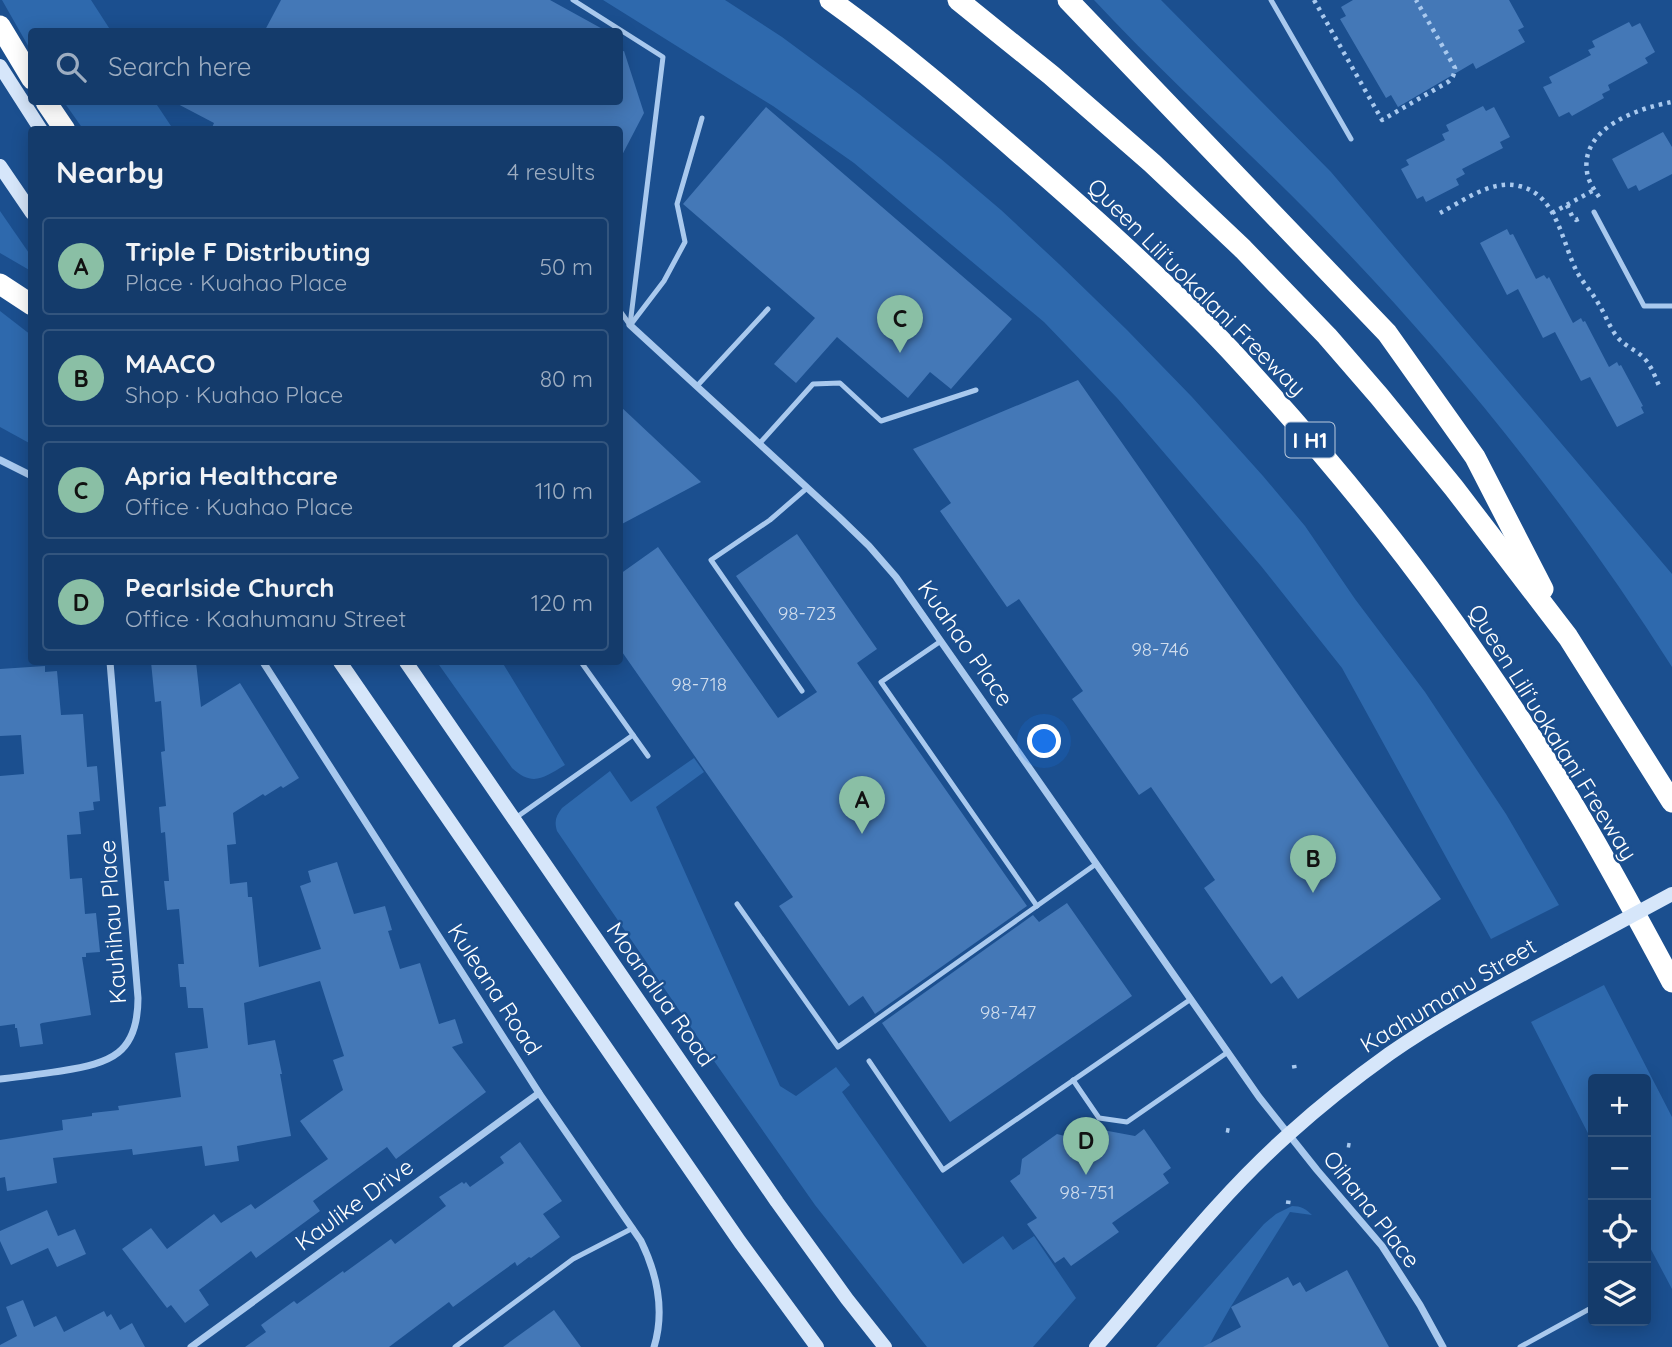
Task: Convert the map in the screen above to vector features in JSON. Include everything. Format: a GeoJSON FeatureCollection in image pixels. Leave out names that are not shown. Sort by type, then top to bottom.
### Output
{"type":"FeatureCollection","features":[{"type":"Feature","properties":{"kind":"highway","name":"Queen Liliʻuokalani Freeway"},"geometry":{"type":"LineString","coordinates":[[830,0],[959,101],[1062,190],[1228,348],[1300,428],[1446,611],[1512,708],[1580,815],[1672,982]]}},
{"type":"Feature","properties":{"kind":"highway"},"geometry":{"type":"LineString","coordinates":[[958,0],[1051,75],[1152,163],[1242,249],[1326,336],[1454,488],[1568,637]]}},
{"type":"Feature","properties":{"kind":"highway"},"geometry":{"type":"LineString","coordinates":[[1068,0],[1387,333],[1475,457],[1568,637],[1672,802]]}},
{"type":"Feature","properties":{"kind":"highway"},"geometry":{"type":"LineString","coordinates":[[0,26],[28,72]]}},
{"type":"Feature","properties":{"kind":"highway"},"geometry":{"type":"LineString","coordinates":[[48,105],[62,126]]}},
{"type":"Feature","properties":{"kind":"highway"},"geometry":{"type":"LineString","coordinates":[[0,284],[28,302]]}},
{"type":"Feature","properties":{"kind":"main road"},"geometry":{"type":"LineString","coordinates":[[0,66],[38,126]]}},
{"type":"Feature","properties":{"kind":"main road"},"geometry":{"type":"LineString","coordinates":[[0,166],[28,207]]}},
{"type":"Feature","properties":{"kind":"main road"},"geometry":{"type":"LineString","coordinates":[[342,665],[732,1231],[817,1347]]}},
{"type":"Feature","properties":{"kind":"main road","name":"Moanalua Road"},"geometry":{"type":"LineString","coordinates":[[408,665],[777,1202],[885,1347]]}},
{"type":"Feature","properties":{"kind":"main road","name":"Kaahumanu Street"},"geometry":{"type":"LineString","coordinates":[[1096,1347],[1227,1196],[1289,1134],[1326,1102],[1389,1054],[1431,1027],[1672,894]]}},
{"type":"Feature","properties":{"kind":"street","name":"Kuahao Place"},"geometry":{"type":"LineString","coordinates":[[630,325],[869,546],[896,577],[1259,1097],[1289,1134]]}},
{"type":"Feature","properties":{"kind":"street"},"geometry":{"type":"LineString","coordinates":[[0,460],[28,474]]}},
{"type":"Feature","properties":{"kind":"street","name":"Kauhihau Place"},"geometry":{"type":"LineString","coordinates":[[0,1079],[77,1068],[112,1058],[129,1041],[137,1023],[138,998],[110,665]]}},
{"type":"Feature","properties":{"kind":"street","name":"Kuleana Road"},"geometry":{"type":"LineString","coordinates":[[265,665],[539,1093],[633,1228],[647,1254],[659,1298],[654,1347]]}},
{"type":"Feature","properties":{"kind":"street","name":"Kaulike Drive"},"geometry":{"type":"LineString","coordinates":[[191,1347],[539,1093]]}},
{"type":"Feature","properties":{"kind":"street","name":"Oihana Place"},"geometry":{"type":"LineString","coordinates":[[1289,1134],[1382,1246],[1443,1347]]}},
{"type":"Feature","properties":{"kind":"lane"},"geometry":{"type":"LineString","coordinates":[[573,0],[617,28]]}},
{"type":"Feature","properties":{"kind":"lane"},"geometry":{"type":"LineString","coordinates":[[1271,0],[1351,139]]}},
{"type":"Feature","properties":{"kind":"lane"},"geometry":{"type":"LineString","coordinates":[[623,32],[663,57],[630,325]]}},
{"type":"Feature","properties":{"kind":"lane"},"geometry":{"type":"LineString","coordinates":[[630,325],[664,281],[685,242],[677,204],[702,118]]}},
{"type":"Feature","properties":{"kind":"lane"},"geometry":{"type":"LineString","coordinates":[[1594,212],[1644,306],[1672,306]]}},
{"type":"Feature","properties":{"kind":"lane"},"geometry":{"type":"LineString","coordinates":[[697,386],[768,309]]}},
{"type":"Feature","properties":{"kind":"lane"},"geometry":{"type":"LineString","coordinates":[[623,315],[630,325]]}},
{"type":"Feature","properties":{"kind":"lane"},"geometry":{"type":"LineString","coordinates":[[759,444],[813,384],[840,383],[881,421],[976,390]]}},
{"type":"Feature","properties":{"kind":"lane"},"geometry":{"type":"LineString","coordinates":[[802,691],[711,560],[770,520],[807,488]]}},
{"type":"Feature","properties":{"kind":"lane"},"geometry":{"type":"LineString","coordinates":[[941,641],[881,682],[1037,906]]}},
{"type":"Feature","properties":{"kind":"lane"},"geometry":{"type":"LineString","coordinates":[[583,665],[648,757]]}},
{"type":"Feature","properties":{"kind":"lane"},"geometry":{"type":"LineString","coordinates":[[514,818],[633,735]]}},
{"type":"Feature","properties":{"kind":"lane"},"geometry":{"type":"LineString","coordinates":[[737,904],[838,1047],[1096,864]]}},
{"type":"Feature","properties":{"kind":"lane"},"geometry":{"type":"LineString","coordinates":[[869,1061],[943,1170],[1191,999]]}},
{"type":"Feature","properties":{"kind":"lane"},"geometry":{"type":"LineString","coordinates":[[1073,1080],[1099,1118],[1127,1122],[1228,1052]]}},
{"type":"Feature","properties":{"kind":"lane"},"geometry":{"type":"LineString","coordinates":[[455,1347],[573,1259],[633,1228]]}},
{"type":"Feature","properties":{"kind":"lane"},"geometry":{"type":"LineString","coordinates":[[1520,1347],[1588,1310]]}},
{"type":"Feature","properties":{"kind":"path"},"geometry":{"type":"LineString","coordinates":[[1314,0],[1382,120],[1448,82],[1455,74],[1455,68],[1416,0]]}},
{"type":"Feature","properties":{"kind":"path"},"geometry":{"type":"LineString","coordinates":[[1601,202],[1587,171],[1590,150],[1595,139],[1612,124],[1637,112],[1672,102]]}},
{"type":"Feature","properties":{"kind":"path"},"geometry":{"type":"LineString","coordinates":[[1440,213],[1488,188],[1504,184],[1521,186],[1534,192],[1552,213],[1577,272],[1599,303],[1619,339],[1651,366],[1660,388]]}},
{"type":"Feature","properties":{"kind":"path"},"geometry":{"type":"LineString","coordinates":[[1552,213],[1595,190]]}},
{"type":"Feature","properties":{"kind":"path"},"geometry":{"type":"LineString","coordinates":[[1567,205],[1576,220]]}},
{"type":"Feature","properties":{"kind":"path"},"geometry":{"type":"LineString","coordinates":[[1288,1204],[1289,1197]]}},
{"type":"Feature","properties":{"kind":"shaded area"},"geometry":{"type":"Polygon","coordinates":[[[2,0],[91,0],[109,28],[28,28],[28,46],[2,0]]]}},
{"type":"Feature","properties":{"kind":"shaded area"},"geometry":{"type":"Polygon","coordinates":[[[603,0],[725,0],[782,37],[859,94],[1001,210],[1059,264],[1192,397],[1305,526],[1355,599],[1425,692],[1506,814],[1559,905],[1491,939],[1342,668],[1261,566],[1118,399],[1044,322],[854,163],[773,106],[603,0]]]}},
{"type":"Feature","properties":{"kind":"shaded area"},"geometry":{"type":"Polygon","coordinates":[[[1094,0],[1161,0],[1331,172],[1672,574],[1672,667],[1591,547],[1548,489],[1411,321],[1312,216],[1094,0]]]}},
{"type":"Feature","properties":{"kind":"shaded area"},"geometry":{"type":"Polygon","coordinates":[[[66,105],[157,105],[171,126],[81,126],[66,105]]]}},
{"type":"Feature","properties":{"kind":"shaded area"},"geometry":{"type":"Polygon","coordinates":[[[0,211],[28,252],[28,269],[0,253],[0,211]]]}},
{"type":"Feature","properties":{"kind":"shaded area"},"geometry":{"type":"Polygon","coordinates":[[[0,311],[28,333],[28,442],[0,427],[0,311]]]}},
{"type":"Feature","properties":{"kind":"shaded area"},"geometry":{"type":"Polygon","coordinates":[[[439,665],[504,665],[565,765],[550,774],[532,779],[512,768],[439,665]]]}},
{"type":"Feature","properties":{"kind":"shaded area"},"geometry":{"type":"Polygon","coordinates":[[[694,758],[704,772],[656,807],[780,1086],[796,1096],[836,1067],[850,1085],[842,1092],[963,1264],[1003,1236],[1013,1250],[1034,1236],[1076,1298],[1033,1347],[927,1347],[815,1205],[557,831],[556,819],[562,808],[610,771],[631,802],[694,758]]]}},
{"type":"Feature","properties":{"kind":"shaded area"},"geometry":{"type":"Polygon","coordinates":[[[1604,985],[1650,1074],[1588,1074],[1588,1133],[1531,1022],[1604,985]]]}},
{"type":"Feature","properties":{"kind":"shaded area"},"geometry":{"type":"Polygon","coordinates":[[[1651,1076],[1672,1117],[1672,1289],[1651,1249],[1651,1076]]]}},
{"type":"Feature","properties":{"kind":"shaded area"},"geometry":{"type":"Polygon","coordinates":[[[1292,1206],[1303,1208],[1312,1215],[1290,1212],[1208,1347],[1156,1347],[1264,1224],[1292,1206]]]}},
{"type":"Feature","properties":{"kind":"building"},"geometry":{"type":"Polygon","coordinates":[[[281,0],[550,0],[601,28],[266,28],[281,0]]]}},
{"type":"Feature","properties":{"kind":"building"},"geometry":{"type":"Polygon","coordinates":[[[1353,0],[1509,0],[1524,27],[1518,30],[1525,42],[1476,69],[1473,63],[1398,107],[1391,95],[1386,98],[1340,19],[1346,16],[1341,7],[1353,0]]]}},
{"type":"Feature","properties":{"kind":"building"},"geometry":{"type":"Polygon","coordinates":[[[1629,22],[1632,27],[1640,23],[1655,52],[1645,58],[1648,63],[1608,85],[1610,90],[1602,94],[1604,98],[1572,116],[1569,112],[1559,117],[1543,87],[1552,83],[1549,77],[1591,55],[1588,50],[1595,47],[1592,41],[1629,22]]]}},
{"type":"Feature","properties":{"kind":"building"},"geometry":{"type":"Polygon","coordinates":[[[623,51],[644,113],[623,153],[623,126],[213,126],[214,123],[180,105],[623,105],[623,51]]]}},
{"type":"Feature","properties":{"kind":"building"},"geometry":{"type":"Polygon","coordinates":[[[1483,106],[1486,111],[1494,107],[1510,137],[1500,142],[1503,148],[1462,169],[1465,174],[1456,179],[1459,185],[1426,202],[1423,196],[1417,199],[1401,169],[1409,165],[1406,160],[1445,140],[1442,134],[1449,131],[1446,125],[1483,106]]]}},
{"type":"Feature","properties":{"kind":"building"},"geometry":{"type":"Polygon","coordinates":[[[766,107],[1012,319],[951,389],[930,372],[908,398],[837,337],[796,383],[774,364],[815,318],[683,204],[766,107]]]}},
{"type":"Feature","properties":{"kind":"building"},"geometry":{"type":"Polygon","coordinates":[[[1663,132],[1672,147],[1672,174],[1639,191],[1636,185],[1628,189],[1612,159],[1663,132]]]}},
{"type":"Feature","properties":{"kind":"building"},"geometry":{"type":"Polygon","coordinates":[[[1507,229],[1510,235],[1513,234],[1536,279],[1544,275],[1547,279],[1549,277],[1573,323],[1581,318],[1585,321],[1609,367],[1617,362],[1621,365],[1643,406],[1641,407],[1644,413],[1617,427],[1590,377],[1581,381],[1555,332],[1543,338],[1518,289],[1507,295],[1480,243],[1507,229]]]}},
{"type":"Feature","properties":{"kind":"building"},"geometry":{"type":"Polygon","coordinates":[[[1078,380],[1441,899],[1298,999],[1282,976],[1271,984],[1204,888],[1215,880],[1151,787],[1139,795],[1072,699],[1083,691],[1019,599],[1007,607],[940,511],[951,503],[913,449],[1078,380]]]}},
{"type":"Feature","properties":{"kind":"building"},"geometry":{"type":"Polygon","coordinates":[[[623,409],[701,482],[623,523],[623,409]]]}},
{"type":"Feature","properties":{"kind":"building"},"geometry":{"type":"Polygon","coordinates":[[[797,534],[877,649],[857,663],[1027,906],[875,1014],[863,996],[849,1006],[779,906],[793,897],[623,653],[623,572],[658,547],[778,718],[817,692],[736,576],[797,534]]]}},
{"type":"Feature","properties":{"kind":"building"},"geometry":{"type":"Polygon","coordinates":[[[151,665],[196,665],[201,707],[240,683],[299,778],[265,796],[263,794],[233,813],[236,844],[227,845],[230,884],[247,882],[248,897],[252,897],[259,967],[321,949],[300,886],[311,882],[308,871],[337,862],[354,914],[385,906],[392,930],[388,931],[400,969],[420,963],[439,1024],[455,1019],[463,1043],[452,1047],[486,1092],[396,1159],[387,1147],[313,1201],[320,1211],[256,1258],[251,1251],[199,1290],[209,1305],[185,1323],[171,1305],[167,1308],[122,1249],[151,1228],[167,1249],[214,1214],[221,1223],[251,1204],[255,1209],[328,1159],[300,1121],[343,1090],[333,1060],[344,1056],[320,981],[244,1003],[248,1045],[275,1040],[291,1136],[237,1146],[239,1161],[205,1166],[202,1146],[133,1155],[132,1149],[53,1158],[57,1183],[7,1191],[5,1177],[0,1178],[0,1140],[63,1130],[62,1120],[119,1110],[118,1106],[181,1097],[175,1053],[208,1048],[203,1008],[188,1008],[186,987],[180,987],[178,964],[184,964],[179,909],[167,910],[164,881],[169,881],[165,832],[161,833],[159,807],[166,806],[161,752],[165,751],[161,701],[155,702],[151,665]]]}},
{"type":"Feature","properties":{"kind":"building"},"geometry":{"type":"Polygon","coordinates":[[[45,666],[45,672],[57,671],[61,715],[83,714],[87,767],[97,766],[100,801],[93,802],[94,810],[79,812],[81,834],[67,835],[70,879],[82,878],[85,914],[96,913],[100,952],[86,953],[86,957],[82,957],[91,1015],[42,1023],[43,1044],[20,1047],[15,1024],[0,1026],[0,776],[24,774],[21,735],[0,736],[0,669],[45,666]]]}},
{"type":"Feature","properties":{"kind":"building"},"geometry":{"type":"Polygon","coordinates":[[[1067,903],[1132,996],[950,1122],[882,1023],[1033,915],[1039,922],[1067,903]]]}},
{"type":"Feature","properties":{"kind":"building"},"geometry":{"type":"Polygon","coordinates":[[[1092,1128],[1135,1136],[1144,1129],[1171,1168],[1163,1174],[1169,1183],[1112,1223],[1119,1232],[1071,1266],[1064,1257],[1055,1263],[1027,1224],[1037,1218],[1010,1181],[1020,1174],[1022,1159],[1057,1134],[1076,1139],[1092,1128]]]}},
{"type":"Feature","properties":{"kind":"building"},"geometry":{"type":"Polygon","coordinates":[[[520,1142],[562,1201],[543,1214],[560,1237],[517,1266],[515,1262],[453,1307],[449,1302],[389,1347],[245,1347],[266,1332],[261,1325],[294,1301],[297,1304],[343,1271],[344,1273],[391,1239],[395,1244],[446,1206],[439,1197],[462,1182],[466,1182],[470,1187],[504,1163],[500,1157],[520,1142]]]}},
{"type":"Feature","properties":{"kind":"building"},"geometry":{"type":"Polygon","coordinates":[[[47,1210],[58,1236],[75,1229],[86,1254],[57,1267],[48,1248],[11,1265],[0,1241],[0,1231],[47,1210]]]}},
{"type":"Feature","properties":{"kind":"building"},"geometry":{"type":"Polygon","coordinates":[[[1347,1270],[1389,1347],[1203,1347],[1241,1327],[1231,1307],[1288,1277],[1293,1286],[1300,1282],[1306,1292],[1347,1270]]]}},
{"type":"Feature","properties":{"kind":"building"},"geometry":{"type":"Polygon","coordinates":[[[23,1300],[34,1327],[56,1316],[64,1332],[104,1311],[107,1317],[111,1314],[120,1330],[132,1323],[145,1347],[0,1347],[17,1336],[6,1307],[23,1300]]]}},
{"type":"Feature","properties":{"kind":"building"},"geometry":{"type":"Polygon","coordinates":[[[554,1310],[581,1347],[503,1347],[554,1310]]]}},
{"type":"Feature","properties":{"kind":"place","name":"Apria Healthcare"},"geometry":{"type":"Point","coordinates":[900,353]}},
{"type":"Feature","properties":{"kind":"place","name":"Triple F Distributing"},"geometry":{"type":"Point","coordinates":[862,834]}},
{"type":"Feature","properties":{"kind":"place","name":"MAACO"},"geometry":{"type":"Point","coordinates":[1313,893]}},
{"type":"Feature","properties":{"kind":"place","name":"Pearlside Church"},"geometry":{"type":"Point","coordinates":[1086,1175]}}]}
